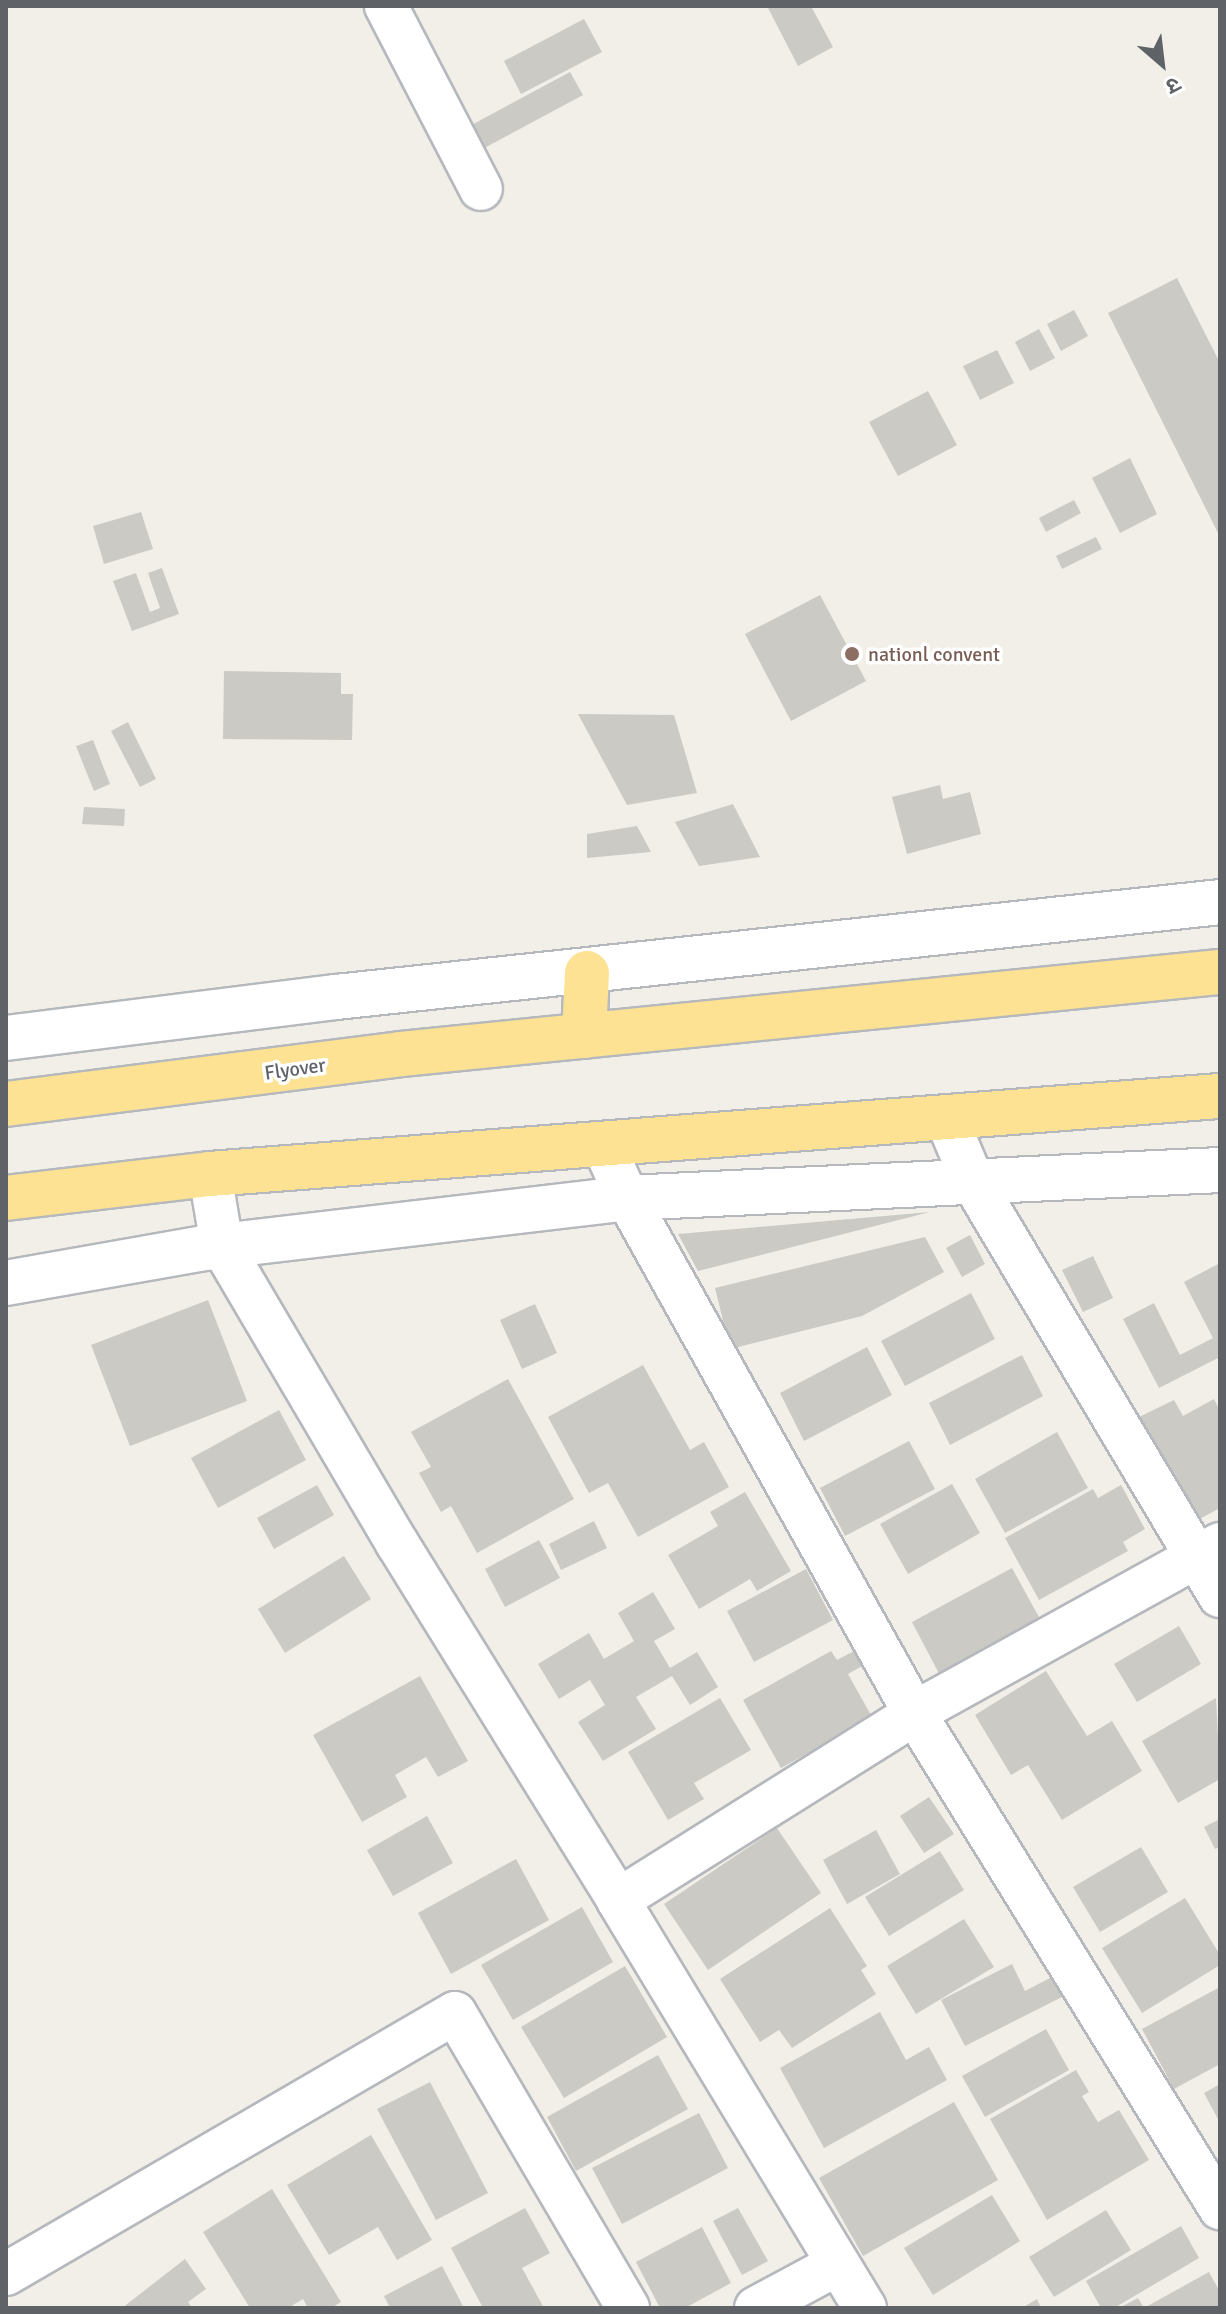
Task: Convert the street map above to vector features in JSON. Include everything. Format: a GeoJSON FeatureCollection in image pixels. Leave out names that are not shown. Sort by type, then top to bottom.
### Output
{"type":"FeatureCollection","features":[{"type":"Feature","properties":{"kind":"highway","name":"Flyover"},"geometry":{"type":"LineString","coordinates":[[6,1104],[584,1036],[1220,972]]}},
{"type":"Feature","properties":{"kind":"highway"},"geometry":{"type":"LineString","coordinates":[[584,1036],[587,973]]}},
{"type":"Feature","properties":{"kind":"highway"},"geometry":{"type":"LineString","coordinates":[[15,1197],[210,1174],[947,1120],[1220,1096]]}},
{"type":"Feature","properties":{"kind":"street"},"geometry":{"type":"LineString","coordinates":[[386,6],[481,189]]}},
{"type":"Feature","properties":{"kind":"street"},"geometry":{"type":"LineString","coordinates":[[6,1038],[336,997],[587,973],[1220,902]]}},
{"type":"Feature","properties":{"kind":"street"},"geometry":{"type":"LineString","coordinates":[[947,1120],[973,1182],[1208,1550],[1220,1596]]}},
{"type":"Feature","properties":{"kind":"street"},"geometry":{"type":"LineString","coordinates":[[603,1144],[627,1198],[915,1714],[1220,2208]]}},
{"type":"Feature","properties":{"kind":"street"},"geometry":{"type":"LineString","coordinates":[[6,1283],[222,1246],[627,1198],[1220,1170]]}},
{"type":"Feature","properties":{"kind":"street"},"geometry":{"type":"LineString","coordinates":[[210,1174],[222,1246],[397,1543],[865,2308]]}},
{"type":"Feature","properties":{"kind":"street"},"geometry":{"type":"LineString","coordinates":[[618,1900],[915,1714],[1208,1550]]}},
{"type":"Feature","properties":{"kind":"street"},"geometry":{"type":"LineString","coordinates":[[6,2274],[455,2013],[628,2308]]}},
{"type":"Feature","properties":{"kind":"street"},"geometry":{"type":"LineString","coordinates":[[756,2308],[838,2264]]}},
{"type":"Feature","properties":{"kind":"building"},"geometry":{"type":"Polygon","coordinates":[[[767,6],[811,6],[833,47],[798,66],[767,6]]]}},
{"type":"Feature","properties":{"kind":"building"},"geometry":{"type":"Polygon","coordinates":[[[584,19],[602,52],[521,94],[504,61],[584,19]]]}},
{"type":"Feature","properties":{"kind":"building"},"geometry":{"type":"Polygon","coordinates":[[[570,72],[583,95],[477,152],[464,129],[570,72]]]}},
{"type":"Feature","properties":{"kind":"building"},"geometry":{"type":"Polygon","coordinates":[[[1177,278],[1220,363],[1220,537],[1108,313],[1177,278]]]}},
{"type":"Feature","properties":{"kind":"building"},"geometry":{"type":"Polygon","coordinates":[[[1074,310],[1088,336],[1061,351],[1047,324],[1074,310]]]}},
{"type":"Feature","properties":{"kind":"building"},"geometry":{"type":"Polygon","coordinates":[[[1039,329],[1055,358],[1030,371],[1015,342],[1039,329]]]}},
{"type":"Feature","properties":{"kind":"building"},"geometry":{"type":"Polygon","coordinates":[[[997,350],[1014,383],[980,400],[963,366],[997,350]]]}},
{"type":"Feature","properties":{"kind":"building"},"geometry":{"type":"Polygon","coordinates":[[[928,391],[957,445],[898,476],[869,422],[928,391]]]}},
{"type":"Feature","properties":{"kind":"building"},"geometry":{"type":"Polygon","coordinates":[[[1130,458],[1157,514],[1120,533],[1092,478],[1130,458]]]}},
{"type":"Feature","properties":{"kind":"building"},"geometry":{"type":"Polygon","coordinates":[[[1074,500],[1081,513],[1046,532],[1039,518],[1074,500]]]}},
{"type":"Feature","properties":{"kind":"building"},"geometry":{"type":"Polygon","coordinates":[[[141,512],[153,549],[104,564],[93,526],[141,512]]]}},
{"type":"Feature","properties":{"kind":"building"},"geometry":{"type":"Polygon","coordinates":[[[1096,537],[1102,549],[1062,569],[1056,556],[1096,537]]]}},
{"type":"Feature","properties":{"kind":"building"},"geometry":{"type":"Polygon","coordinates":[[[162,568],[179,614],[132,631],[113,581],[136,573],[150,612],[160,608],[148,573],[162,568]]]}},
{"type":"Feature","properties":{"kind":"building"},"geometry":{"type":"Polygon","coordinates":[[[820,595],[866,681],[791,721],[745,634],[820,595]]]}},
{"type":"Feature","properties":{"kind":"building"},"geometry":{"type":"Polygon","coordinates":[[[224,671],[341,673],[341,694],[353,694],[352,740],[223,739],[224,671]]]}},
{"type":"Feature","properties":{"kind":"building"},"geometry":{"type":"Polygon","coordinates":[[[578,714],[674,715],[697,793],[627,805],[578,714]]]}},
{"type":"Feature","properties":{"kind":"building"},"geometry":{"type":"Polygon","coordinates":[[[128,722],[156,779],[140,787],[111,731],[128,722]]]}},
{"type":"Feature","properties":{"kind":"building"},"geometry":{"type":"Polygon","coordinates":[[[93,740],[110,784],[94,791],[76,746],[93,740]]]}},
{"type":"Feature","properties":{"kind":"building"},"geometry":{"type":"Polygon","coordinates":[[[940,785],[943,799],[970,792],[981,834],[907,854],[892,797],[940,785]]]}},
{"type":"Feature","properties":{"kind":"building"},"geometry":{"type":"Polygon","coordinates":[[[733,804],[760,857],[699,866],[675,822],[733,804]]]}},
{"type":"Feature","properties":{"kind":"building"},"geometry":{"type":"Polygon","coordinates":[[[84,807],[125,809],[124,826],[82,824],[84,807]]]}},
{"type":"Feature","properties":{"kind":"building"},"geometry":{"type":"Polygon","coordinates":[[[637,826],[651,852],[587,858],[587,834],[637,826]]]}},
{"type":"Feature","properties":{"kind":"building"},"geometry":{"type":"Polygon","coordinates":[[[930,1212],[698,1271],[678,1234],[930,1212]]]}},
{"type":"Feature","properties":{"kind":"building"},"geometry":{"type":"Polygon","coordinates":[[[970,1235],[985,1264],[962,1277],[946,1248],[970,1235]]]}},
{"type":"Feature","properties":{"kind":"building"},"geometry":{"type":"Polygon","coordinates":[[[925,1237],[944,1272],[862,1316],[730,1349],[715,1288],[925,1237]]]}},
{"type":"Feature","properties":{"kind":"building"},"geometry":{"type":"Polygon","coordinates":[[[1093,1256],[1113,1298],[1083,1312],[1062,1270],[1093,1256]]]}},
{"type":"Feature","properties":{"kind":"building"},"geometry":{"type":"Polygon","coordinates":[[[1220,1263],[1220,1357],[1159,1388],[1123,1319],[1154,1303],[1180,1355],[1213,1338],[1184,1282],[1220,1263]]]}},
{"type":"Feature","properties":{"kind":"building"},"geometry":{"type":"Polygon","coordinates":[[[971,1293],[995,1339],[905,1386],[881,1341],[971,1293]]]}},
{"type":"Feature","properties":{"kind":"building"},"geometry":{"type":"Polygon","coordinates":[[[208,1300],[247,1401],[130,1446],[91,1345],[208,1300]]]}},
{"type":"Feature","properties":{"kind":"building"},"geometry":{"type":"Polygon","coordinates":[[[535,1304],[557,1353],[522,1369],[500,1320],[535,1304]]]}},
{"type":"Feature","properties":{"kind":"building"},"geometry":{"type":"Polygon","coordinates":[[[867,1347],[892,1395],[804,1441],[780,1393],[867,1347]]]}},
{"type":"Feature","properties":{"kind":"building"},"geometry":{"type":"Polygon","coordinates":[[[1022,1355],[1043,1396],[950,1445],[929,1403],[1022,1355]]]}},
{"type":"Feature","properties":{"kind":"building"},"geometry":{"type":"Polygon","coordinates":[[[643,1365],[690,1450],[704,1442],[729,1487],[638,1537],[608,1483],[589,1493],[548,1417],[643,1365]]]}},
{"type":"Feature","properties":{"kind":"building"},"geometry":{"type":"Polygon","coordinates":[[[508,1379],[574,1499],[477,1553],[451,1506],[441,1512],[419,1473],[431,1467],[411,1432],[508,1379]]]}},
{"type":"Feature","properties":{"kind":"building"},"geometry":{"type":"Polygon","coordinates":[[[1214,1399],[1220,1411],[1220,1508],[1194,1522],[1139,1417],[1174,1400],[1183,1416],[1214,1399]]]}},
{"type":"Feature","properties":{"kind":"building"},"geometry":{"type":"Polygon","coordinates":[[[279,1410],[306,1460],[218,1508],[191,1458],[279,1410]]]}},
{"type":"Feature","properties":{"kind":"building"},"geometry":{"type":"Polygon","coordinates":[[[1057,1432],[1088,1488],[1005,1533],[975,1479],[1057,1432]]]}},
{"type":"Feature","properties":{"kind":"building"},"geometry":{"type":"Polygon","coordinates":[[[909,1441],[935,1489],[845,1536],[820,1488],[909,1441]]]}},
{"type":"Feature","properties":{"kind":"building"},"geometry":{"type":"Polygon","coordinates":[[[952,1484],[980,1533],[908,1574],[880,1524],[952,1484]]]}},
{"type":"Feature","properties":{"kind":"building"},"geometry":{"type":"Polygon","coordinates":[[[317,1485],[334,1515],[274,1549],[257,1518],[317,1485]]]}},
{"type":"Feature","properties":{"kind":"building"},"geometry":{"type":"Polygon","coordinates":[[[1121,1485],[1145,1529],[1123,1542],[1128,1551],[1039,1600],[1005,1538],[1093,1489],[1098,1498],[1121,1485]]]}},
{"type":"Feature","properties":{"kind":"building"},"geometry":{"type":"Polygon","coordinates":[[[745,1492],[791,1571],[757,1591],[750,1579],[699,1609],[668,1555],[718,1526],[710,1512],[745,1492]]]}},
{"type":"Feature","properties":{"kind":"building"},"geometry":{"type":"Polygon","coordinates":[[[594,1521],[607,1548],[561,1570],[549,1544],[594,1521]]]}},
{"type":"Feature","properties":{"kind":"building"},"geometry":{"type":"Polygon","coordinates":[[[539,1540],[560,1578],[505,1607],[485,1569],[539,1540]]]}},
{"type":"Feature","properties":{"kind":"building"},"geometry":{"type":"Polygon","coordinates":[[[344,1556],[371,1599],[285,1653],[258,1609],[344,1556]]]}},
{"type":"Feature","properties":{"kind":"building"},"geometry":{"type":"Polygon","coordinates":[[[1012,1568],[1046,1630],[945,1685],[912,1622],[1012,1568]]]}},
{"type":"Feature","properties":{"kind":"building"},"geometry":{"type":"Polygon","coordinates":[[[806,1569],[833,1620],[754,1662],[727,1611],[806,1569]]]}},
{"type":"Feature","properties":{"kind":"building"},"geometry":{"type":"Polygon","coordinates":[[[653,1592],[675,1629],[654,1641],[670,1668],[697,1652],[718,1687],[690,1705],[672,1676],[636,1697],[656,1729],[603,1761],[578,1722],[605,1705],[590,1680],[559,1699],[538,1664],[589,1633],[604,1659],[634,1641],[618,1613],[653,1592]]]}},
{"type":"Feature","properties":{"kind":"building"},"geometry":{"type":"Polygon","coordinates":[[[1179,1626],[1201,1664],[1137,1702],[1114,1664],[1179,1626]]]}},
{"type":"Feature","properties":{"kind":"building"},"geometry":{"type":"Polygon","coordinates":[[[831,1651],[837,1660],[854,1651],[862,1666],[848,1674],[872,1717],[781,1768],[743,1700],[831,1651]]]}},
{"type":"Feature","properties":{"kind":"building"},"geometry":{"type":"Polygon","coordinates":[[[1046,1671],[1087,1736],[1112,1721],[1142,1771],[1062,1820],[1028,1765],[1011,1775],[975,1715],[1046,1671]]]}},
{"type":"Feature","properties":{"kind":"building"},"geometry":{"type":"Polygon","coordinates":[[[420,1676],[468,1761],[438,1777],[426,1757],[395,1775],[407,1797],[362,1822],[313,1735],[420,1676]]]}},
{"type":"Feature","properties":{"kind":"building"},"geometry":{"type":"Polygon","coordinates":[[[720,1698],[751,1750],[694,1783],[704,1799],[668,1820],[628,1752],[720,1698]]]}},
{"type":"Feature","properties":{"kind":"building"},"geometry":{"type":"Polygon","coordinates":[[[1216,1698],[1220,1779],[1178,1803],[1142,1741],[1216,1698]]]}},
{"type":"Feature","properties":{"kind":"building"},"geometry":{"type":"Polygon","coordinates":[[[929,1797],[954,1834],[924,1853],[900,1816],[929,1797]]]}},
{"type":"Feature","properties":{"kind":"building"},"geometry":{"type":"Polygon","coordinates":[[[427,1816],[453,1863],[393,1896],[367,1850],[427,1816]]]}},
{"type":"Feature","properties":{"kind":"building"},"geometry":{"type":"Polygon","coordinates":[[[1220,1819],[1220,1847],[1215,1849],[1204,1827],[1220,1819]]]}},
{"type":"Feature","properties":{"kind":"building"},"geometry":{"type":"Polygon","coordinates":[[[777,1828],[821,1893],[708,1970],[664,1904],[777,1828]]]}},
{"type":"Feature","properties":{"kind":"building"},"geometry":{"type":"Polygon","coordinates":[[[876,1830],[900,1874],[847,1904],[823,1860],[876,1830]]]}},
{"type":"Feature","properties":{"kind":"building"},"geometry":{"type":"Polygon","coordinates":[[[1141,1847],[1168,1892],[1100,1932],[1073,1887],[1141,1847]]]}},
{"type":"Feature","properties":{"kind":"building"},"geometry":{"type":"Polygon","coordinates":[[[940,1851],[964,1890],[889,1936],[865,1897],[940,1851]]]}},
{"type":"Feature","properties":{"kind":"building"},"geometry":{"type":"Polygon","coordinates":[[[516,1859],[549,1920],[451,1974],[418,1913],[516,1859]]]}},
{"type":"Feature","properties":{"kind":"building"},"geometry":{"type":"Polygon","coordinates":[[[1185,1898],[1220,1955],[1220,1965],[1142,2013],[1102,1948],[1185,1898]]]}},
{"type":"Feature","properties":{"kind":"building"},"geometry":{"type":"Polygon","coordinates":[[[582,1907],[613,1962],[513,2020],[481,1965],[582,1907]]]}},
{"type":"Feature","properties":{"kind":"building"},"geometry":{"type":"Polygon","coordinates":[[[830,1908],[867,1966],[861,1970],[876,1994],[792,2048],[779,2030],[760,2042],[720,1979],[830,1908]]]}},
{"type":"Feature","properties":{"kind":"building"},"geometry":{"type":"Polygon","coordinates":[[[964,1919],[994,1967],[916,2014],[887,1966],[964,1919]]]}},
{"type":"Feature","properties":{"kind":"building"},"geometry":{"type":"Polygon","coordinates":[[[1012,1964],[1025,1991],[1052,1977],[1062,1997],[965,2046],[941,2000],[1012,1964]]]}},
{"type":"Feature","properties":{"kind":"building"},"geometry":{"type":"Polygon","coordinates":[[[625,1966],[667,2037],[564,2098],[521,2027],[625,1966]]]}},
{"type":"Feature","properties":{"kind":"building"},"geometry":{"type":"Polygon","coordinates":[[[1220,1987],[1220,2064],[1174,2089],[1142,2029],[1220,1987]]]}},
{"type":"Feature","properties":{"kind":"building"},"geometry":{"type":"Polygon","coordinates":[[[880,2012],[906,2060],[929,2047],[947,2080],[824,2148],[780,2068],[880,2012]]]}},
{"type":"Feature","properties":{"kind":"building"},"geometry":{"type":"Polygon","coordinates":[[[1046,2029],[1069,2070],[985,2117],[962,2076],[1046,2029]]]}},
{"type":"Feature","properties":{"kind":"building"},"geometry":{"type":"Polygon","coordinates":[[[658,2055],[688,2109],[576,2171],[547,2117],[658,2055]]]}},
{"type":"Feature","properties":{"kind":"building"},"geometry":{"type":"Polygon","coordinates":[[[1076,2070],[1089,2092],[1082,2096],[1098,2122],[1119,2110],[1149,2160],[1047,2220],[990,2119],[1076,2070]]]}},
{"type":"Feature","properties":{"kind":"building"},"geometry":{"type":"Polygon","coordinates":[[[430,2082],[488,2193],[436,2220],[377,2109],[430,2082]]]}},
{"type":"Feature","properties":{"kind":"building"},"geometry":{"type":"Polygon","coordinates":[[[1220,2084],[1220,2123],[1204,2093],[1220,2084]]]}},
{"type":"Feature","properties":{"kind":"building"},"geometry":{"type":"Polygon","coordinates":[[[954,2102],[998,2180],[863,2256],[819,2178],[954,2102]]]}},
{"type":"Feature","properties":{"kind":"building"},"geometry":{"type":"Polygon","coordinates":[[[699,2113],[728,2168],[622,2224],[592,2168],[699,2113]]]}},
{"type":"Feature","properties":{"kind":"building"},"geometry":{"type":"Polygon","coordinates":[[[371,2135],[432,2240],[397,2260],[378,2227],[329,2255],[287,2185],[371,2135]]]}},
{"type":"Feature","properties":{"kind":"building"},"geometry":{"type":"Polygon","coordinates":[[[272,2189],[341,2302],[331,2308],[308,2308],[303,2299],[288,2308],[250,2308],[203,2232],[272,2189]]]}},
{"type":"Feature","properties":{"kind":"building"},"geometry":{"type":"Polygon","coordinates":[[[992,2195],[1020,2241],[933,2295],[904,2248],[992,2195]]]}},
{"type":"Feature","properties":{"kind":"building"},"geometry":{"type":"Polygon","coordinates":[[[525,2208],[550,2253],[522,2268],[544,2308],[483,2308],[451,2248],[525,2208]]]}},
{"type":"Feature","properties":{"kind":"building"},"geometry":{"type":"Polygon","coordinates":[[[738,2208],[768,2261],[742,2275],[713,2221],[738,2208]]]}},
{"type":"Feature","properties":{"kind":"building"},"geometry":{"type":"Polygon","coordinates":[[[1106,2210],[1131,2250],[1054,2297],[1029,2257],[1106,2210]]]}},
{"type":"Feature","properties":{"kind":"building"},"geometry":{"type":"Polygon","coordinates":[[[1181,2226],[1199,2258],[1114,2308],[1101,2308],[1086,2281],[1181,2226]]]}},
{"type":"Feature","properties":{"kind":"building"},"geometry":{"type":"Polygon","coordinates":[[[702,2227],[731,2283],[685,2308],[660,2308],[636,2262],[702,2227]]]}},
{"type":"Feature","properties":{"kind":"building"},"geometry":{"type":"Polygon","coordinates":[[[185,2259],[206,2289],[188,2302],[192,2308],[122,2308],[185,2259]]]}},
{"type":"Feature","properties":{"kind":"building"},"geometry":{"type":"Polygon","coordinates":[[[442,2266],[464,2308],[390,2308],[384,2296],[442,2266]]]}},
{"type":"Feature","properties":{"kind":"building"},"geometry":{"type":"Polygon","coordinates":[[[1209,2272],[1220,2292],[1220,2308],[1144,2308],[1209,2272]]]}},
{"type":"Feature","properties":{"kind":"building"},"geometry":{"type":"Polygon","coordinates":[[[1138,2298],[1144,2308],[1119,2308],[1138,2298]]]}},
{"type":"Feature","properties":{"kind":"building"},"geometry":{"type":"Polygon","coordinates":[[[1037,2299],[1041,2308],[1022,2308],[1037,2299]]]}},
{"type":"Feature","properties":{"kind":"place","name":"nationl convent"},"geometry":{"type":"Point","coordinates":[852,654]}}]}
